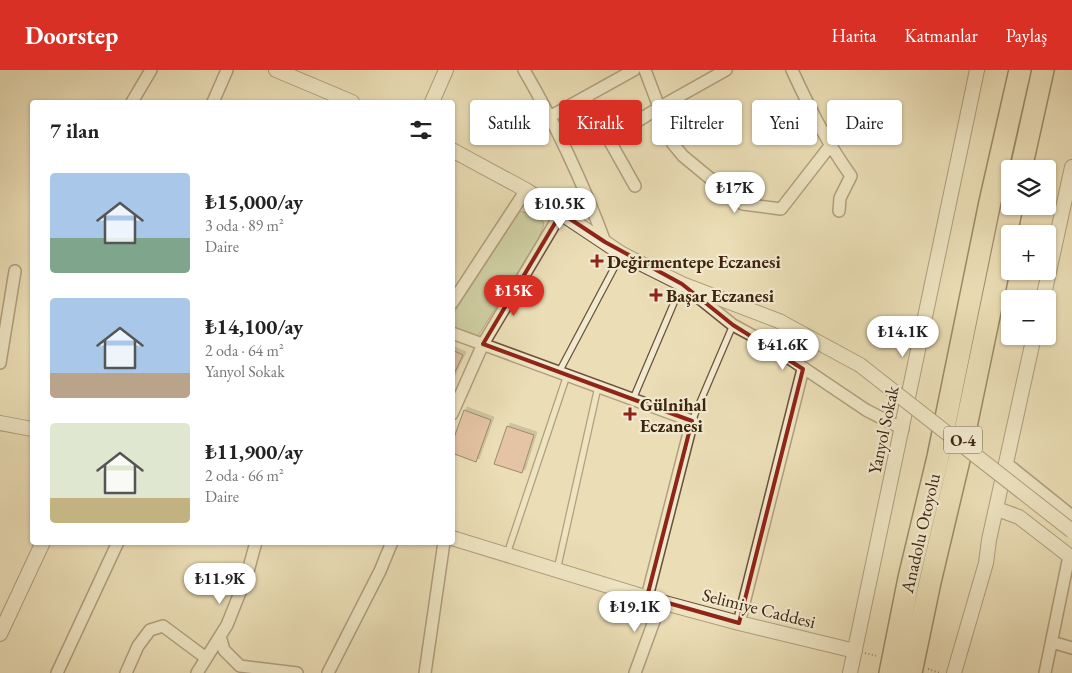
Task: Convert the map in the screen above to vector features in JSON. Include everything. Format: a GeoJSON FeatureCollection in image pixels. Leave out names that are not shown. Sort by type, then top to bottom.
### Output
{"type":"FeatureCollection","features":[{"type":"Feature","properties":{"kind":"highway","name":"Anadolu Otoyolu"},"geometry":{"type":"LineString","coordinates":[[890,673],[909,578],[938,458],[990,202],[1020,70]]}},
{"type":"Feature","properties":{"kind":"highway"},"geometry":{"type":"LineString","coordinates":[[1022,160],[1043,70]]}},
{"type":"Feature","properties":{"kind":"highway","name":"Anadolu Otoyolu"},"geometry":{"type":"LineString","coordinates":[[920,671],[930,582],[959,460],[1010,215]]}},
{"type":"Feature","properties":{"kind":"street"},"geometry":{"type":"LineString","coordinates":[[133,100],[151,70]]}},
{"type":"Feature","properties":{"kind":"street"},"geometry":{"type":"LineString","coordinates":[[214,100],[227,70]]}},
{"type":"Feature","properties":{"kind":"street"},"geometry":{"type":"LineString","coordinates":[[276,70],[347,100]]}},
{"type":"Feature","properties":{"kind":"street"},"geometry":{"type":"LineString","coordinates":[[433,100],[446,70]]}},
{"type":"Feature","properties":{"kind":"street"},"geometry":{"type":"LineString","coordinates":[[524,70],[551,116],[596,218],[604,242]]}},
{"type":"Feature","properties":{"kind":"street"},"geometry":{"type":"LineString","coordinates":[[551,116],[634,70]]}},
{"type":"Feature","properties":{"kind":"street"},"geometry":{"type":"LineString","coordinates":[[645,70],[657,100]]}},
{"type":"Feature","properties":{"kind":"street"},"geometry":{"type":"LineString","coordinates":[[670,100],[706,75],[726,70]]}},
{"type":"Feature","properties":{"kind":"street"},"geometry":{"type":"LineString","coordinates":[[792,70],[830,146],[851,176],[840,198],[839,211]]}},
{"type":"Feature","properties":{"kind":"street","name":"Yanyol Sokak"},"geometry":{"type":"LineString","coordinates":[[850,673],[903,429],[977,70]]}},
{"type":"Feature","properties":{"kind":"street"},"geometry":{"type":"LineString","coordinates":[[612,145],[635,186]]}},
{"type":"Feature","properties":{"kind":"street"},"geometry":{"type":"LineString","coordinates":[[674,145],[729,194],[744,204],[781,209],[830,146]]}},
{"type":"Feature","properties":{"kind":"street"},"geometry":{"type":"LineString","coordinates":[[455,152],[526,190],[622,254],[682,284],[779,322],[860,365],[1072,531]]}},
{"type":"Feature","properties":{"kind":"street"},"geometry":{"type":"LineString","coordinates":[[1045,290],[1072,167]]}},
{"type":"Feature","properties":{"kind":"street"},"geometry":{"type":"LineString","coordinates":[[455,298],[526,190]]}},
{"type":"Feature","properties":{"kind":"street"},"geometry":{"type":"LineString","coordinates":[[455,407],[483,344],[561,213]]}},
{"type":"Feature","properties":{"kind":"street"},"geometry":{"type":"LineString","coordinates":[[0,363],[15,271]]}},
{"type":"Feature","properties":{"kind":"street"},"geometry":{"type":"LineString","coordinates":[[682,284],[733,325],[768,344],[866,410],[903,429]]}},
{"type":"Feature","properties":{"kind":"street"},"geometry":{"type":"LineString","coordinates":[[455,334],[692,421],[646,597]]}},
{"type":"Feature","properties":{"kind":"street"},"geometry":{"type":"LineString","coordinates":[[954,673],[986,563],[1032,345]]}},
{"type":"Feature","properties":{"kind":"street"},"geometry":{"type":"LineString","coordinates":[[739,623],[803,369]]}},
{"type":"Feature","properties":{"kind":"street"},"geometry":{"type":"LineString","coordinates":[[0,423],[30,429]]}},
{"type":"Feature","properties":{"kind":"street"},"geometry":{"type":"LineString","coordinates":[[1006,464],[1072,516]]}},
{"type":"Feature","properties":{"kind":"street"},"geometry":{"type":"LineString","coordinates":[[996,509],[1019,517],[1070,557],[1046,673]]}},
{"type":"Feature","properties":{"kind":"street","name":"Selimiye Caddesi"},"geometry":{"type":"LineString","coordinates":[[455,539],[661,602],[855,651]]}},
{"type":"Feature","properties":{"kind":"street"},"geometry":{"type":"LineString","coordinates":[[0,634],[42,545]]}},
{"type":"Feature","properties":{"kind":"street"},"geometry":{"type":"LineString","coordinates":[[57,673],[117,545]]}},
{"type":"Feature","properties":{"kind":"street"},"geometry":{"type":"LineString","coordinates":[[197,673],[227,625],[247,574],[255,545]]}},
{"type":"Feature","properties":{"kind":"street"},"geometry":{"type":"LineString","coordinates":[[328,673],[380,571],[391,545]]}},
{"type":"Feature","properties":{"kind":"street"},"geometry":{"type":"LineString","coordinates":[[424,673],[444,545]]}},
{"type":"Feature","properties":{"kind":"street"},"geometry":{"type":"LineString","coordinates":[[635,673],[661,602]]}},
{"type":"Feature","properties":{"kind":"street"},"geometry":{"type":"LineString","coordinates":[[126,673],[138,646],[150,630],[163,626],[206,658]]}},
{"type":"Feature","properties":{"kind":"street"},"geometry":{"type":"LineString","coordinates":[[220,636],[224,650],[240,666],[297,673]]}},
{"type":"Feature","properties":{"kind":"street"},"geometry":{"type":"LineString","coordinates":[[1052,642],[1072,648]]}},
{"type":"Feature","properties":{"kind":"lane"},"geometry":{"type":"LineString","coordinates":[[508,554],[563,374],[622,254]]}},
{"type":"Feature","properties":{"kind":"lane"},"geometry":{"type":"LineString","coordinates":[[633,399],[682,284]]}},
{"type":"Feature","properties":{"kind":"lane"},"geometry":{"type":"LineString","coordinates":[[692,421],[733,325]]}},
{"type":"Feature","properties":{"kind":"lane"},"geometry":{"type":"LineString","coordinates":[[557,570],[598,386]]}},
{"type":"Feature","properties":{"kind":"path"},"geometry":{"type":"LineString","coordinates":[[920,671],[940,673]]}},
{"type":"Feature","properties":{"kind":"highlighted area"},"geometry":{"type":"Polygon","coordinates":[[[561,213],[605,242],[682,284],[733,325],[803,369],[739,623],[647,597],[692,421],[483,344],[561,213]]]}},
{"type":"Feature","properties":{"kind":"green space"},"geometry":{"type":"Polygon","coordinates":[[[520,211],[541,218],[544,224],[539,238],[478,336],[455,328],[455,311],[520,211]]]}},
{"type":"Feature","properties":{"kind":"building"},"geometry":{"type":"Polygon","coordinates":[[[455,351],[463,355],[455,372],[455,351]]]}},
{"type":"Feature","properties":{"kind":"building"},"geometry":{"type":"Polygon","coordinates":[[[464,410],[491,420],[476,462],[455,454],[455,435],[464,410]]]}},
{"type":"Feature","properties":{"kind":"building"},"geometry":{"type":"Polygon","coordinates":[[[507,426],[534,435],[522,473],[494,464],[507,426]]]}},
{"type":"Feature","properties":{"kind":"place","name":"Değirmentepe Eczanesi"},"geometry":{"type":"Point","coordinates":[597,261]}},
{"type":"Feature","properties":{"kind":"place","name":"Başar Eczanesi"},"geometry":{"type":"Point","coordinates":[656,295]}},
{"type":"Feature","properties":{"kind":"place","name":"Gülnihal Eczanesi"},"geometry":{"type":"Point","coordinates":[630,414]}}]}
